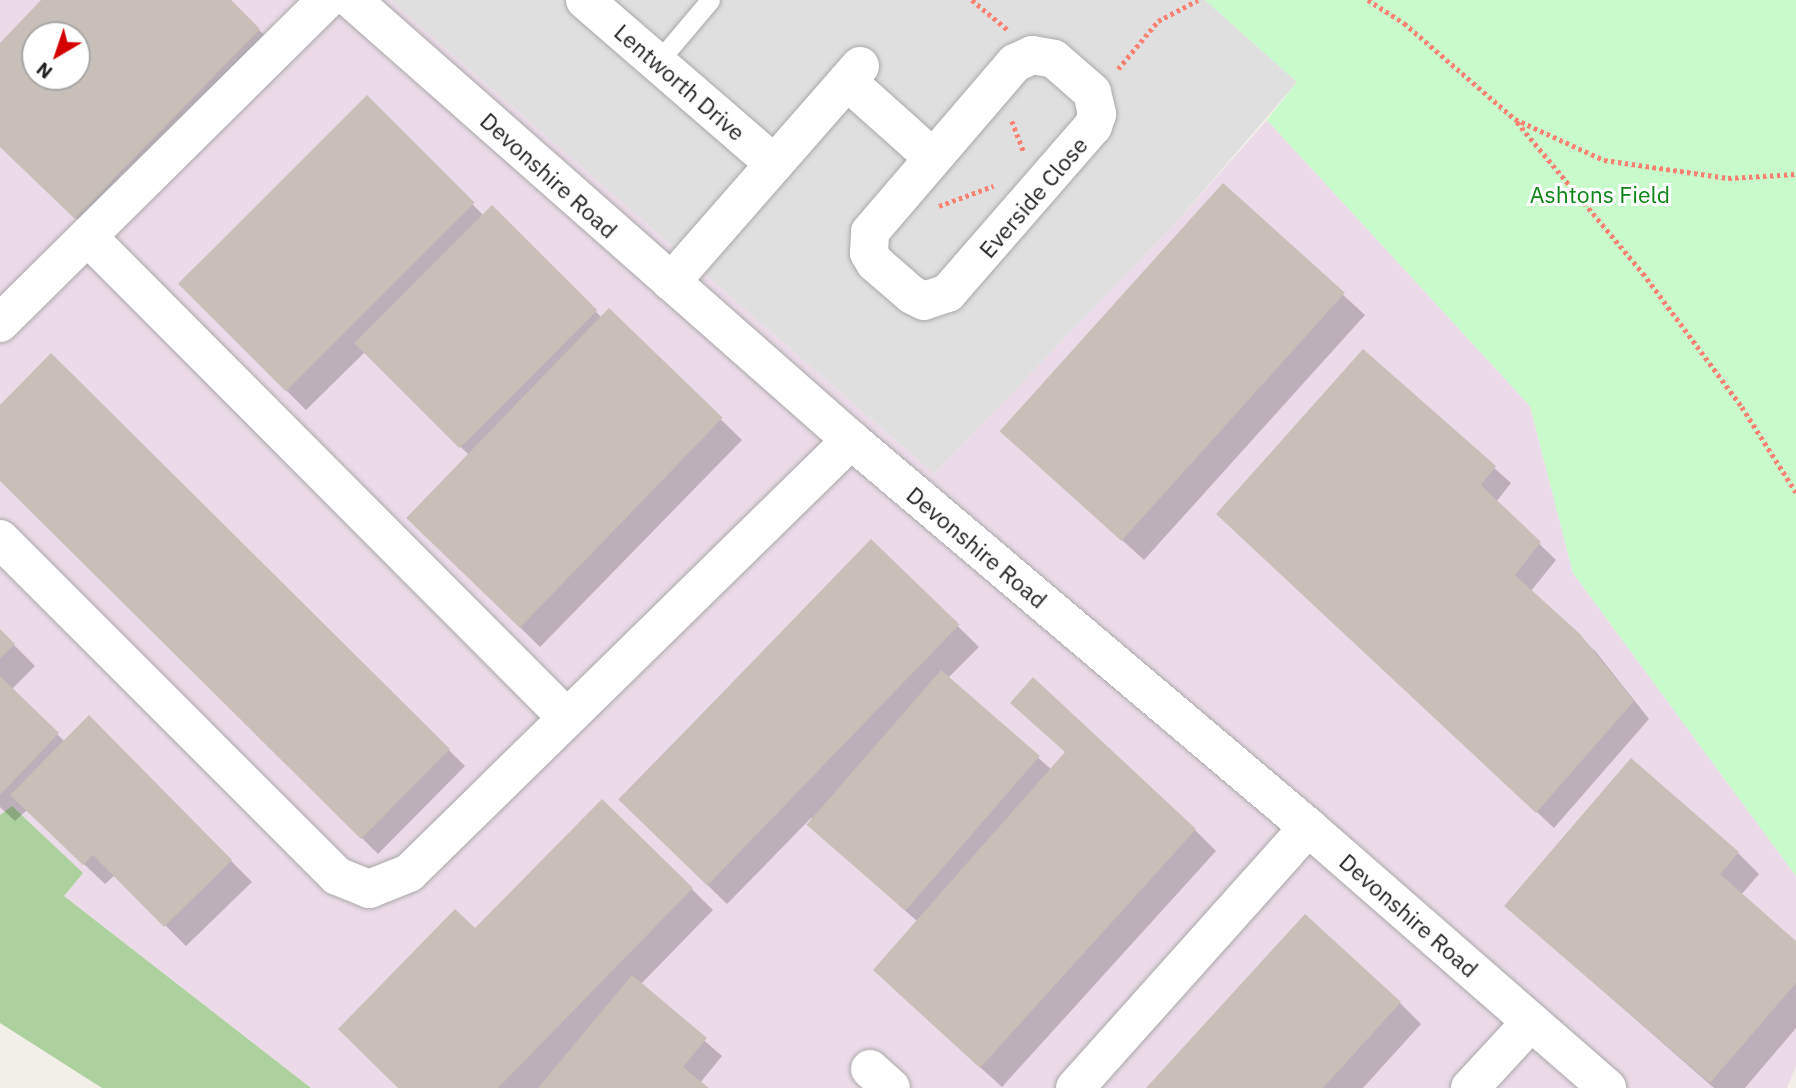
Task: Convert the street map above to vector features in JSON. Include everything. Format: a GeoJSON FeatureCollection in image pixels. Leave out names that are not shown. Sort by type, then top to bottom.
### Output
{"type":"FeatureCollection","features":[{"type":"Feature","properties":{"kind":"street"},"geometry":{"type":"LineString","coordinates":[[0,323],[89,238],[326,0]]}},
{"type":"Feature","properties":{"kind":"street","name":"Devonshire Road"},"geometry":{"type":"LineString","coordinates":[[352,0],[851,440],[1308,827],[1607,1088]]}},
{"type":"Feature","properties":{"kind":"street","name":"Lentworth Drive"},"geometry":{"type":"LineString","coordinates":[[585,0],[774,164]]}},
{"type":"Feature","properties":{"kind":"street"},"geometry":{"type":"LineString","coordinates":[[1022,59],[1032,55],[1054,59],[1092,92]]}},
{"type":"Feature","properties":{"kind":"street","name":"Everside Close"},"geometry":{"type":"LineString","coordinates":[[1022,59],[986,96],[870,232],[867,241],[875,263],[925,300],[948,293],[1086,135],[1097,114],[1092,92]]}},
{"type":"Feature","properties":{"kind":"street"},"geometry":{"type":"LineString","coordinates":[[671,282],[854,74],[933,158]]}},
{"type":"Feature","properties":{"kind":"street"},"geometry":{"type":"LineString","coordinates":[[89,238],[566,717]]}},
{"type":"Feature","properties":{"kind":"street"},"geometry":{"type":"LineString","coordinates":[[0,539],[337,876],[369,889],[409,873],[851,440]]}},
{"type":"Feature","properties":{"kind":"street"},"geometry":{"type":"LineString","coordinates":[[1075,1088],[1308,827]]}},
{"type":"Feature","properties":{"kind":"street"},"geometry":{"type":"LineString","coordinates":[[1471,1088],[1531,1022]]}},
{"type":"Feature","properties":{"kind":"lane"},"geometry":{"type":"LineString","coordinates":[[657,63],[710,0]]}},
{"type":"Feature","properties":{"kind":"path"},"geometry":{"type":"LineString","coordinates":[[972,0],[1008,29],[1022,59]]}},
{"type":"Feature","properties":{"kind":"path"},"geometry":{"type":"LineString","coordinates":[[1092,92],[1104,86],[1158,21],[1198,0]]}},
{"type":"Feature","properties":{"kind":"path"},"geometry":{"type":"LineString","coordinates":[[1368,0],[1404,23],[1515,119],[1643,273],[1742,407],[1796,492]]}},
{"type":"Feature","properties":{"kind":"path"},"geometry":{"type":"LineString","coordinates":[[986,96],[1020,133],[1024,159]]}},
{"type":"Feature","properties":{"kind":"path"},"geometry":{"type":"LineString","coordinates":[[1515,119],[1605,160],[1728,178],[1796,174]]}},
{"type":"Feature","properties":{"kind":"path"},"geometry":{"type":"LineString","coordinates":[[934,208],[1003,182]]}},
{"type":"Feature","properties":{"kind":"shaded area"},"geometry":{"type":"Polygon","coordinates":[[[0,0],[390,0],[934,474],[1173,226],[1267,120],[1530,406],[1573,573],[1796,876],[1796,1066],[1787,1088],[311,1088],[63,895],[82,873],[12,806],[0,815],[0,0]]]}},
{"type":"Feature","properties":{"kind":"shaded area"},"geometry":{"type":"Polygon","coordinates":[[[390,0],[1205,0],[1297,82],[1173,226],[934,474],[390,0]]]}},
{"type":"Feature","properties":{"kind":"green space","name":"Ashtons Field"},"geometry":{"type":"Polygon","coordinates":[[[1205,0],[1796,0],[1796,876],[1573,573],[1530,406],[1267,120],[1297,82],[1205,0]]]}},
{"type":"Feature","properties":{"kind":"green space"},"geometry":{"type":"Polygon","coordinates":[[[12,806],[83,873],[64,896],[311,1088],[102,1088],[0,1023],[0,815],[12,806]]]}},
{"type":"Feature","properties":{"kind":"building"},"geometry":{"type":"Polygon","coordinates":[[[41,0],[231,0],[260,29],[75,219],[0,147],[0,43],[41,0]]]}},
{"type":"Feature","properties":{"kind":"building"},"geometry":{"type":"Polygon","coordinates":[[[367,95],[474,202],[286,391],[178,284],[367,95]]]}},
{"type":"Feature","properties":{"kind":"building"},"geometry":{"type":"Polygon","coordinates":[[[1223,183],[1345,293],[1121,541],[1000,431],[1223,183]]]}},
{"type":"Feature","properties":{"kind":"building"},"geometry":{"type":"Polygon","coordinates":[[[492,205],[597,310],[459,448],[354,343],[492,205]]]}},
{"type":"Feature","properties":{"kind":"building"},"geometry":{"type":"Polygon","coordinates":[[[609,308],[723,418],[520,628],[406,518],[609,308]]]}},
{"type":"Feature","properties":{"kind":"building"},"geometry":{"type":"Polygon","coordinates":[[[1363,349],[1496,466],[1481,485],[1541,542],[1515,575],[1580,634],[1634,701],[1536,813],[1216,514],[1363,349]]]}},
{"type":"Feature","properties":{"kind":"building"},"geometry":{"type":"Polygon","coordinates":[[[51,353],[450,749],[361,839],[0,481],[0,405],[51,353]]]}},
{"type":"Feature","properties":{"kind":"building"},"geometry":{"type":"Polygon","coordinates":[[[871,539],[959,624],[707,886],[619,800],[871,539]]]}},
{"type":"Feature","properties":{"kind":"building"},"geometry":{"type":"Polygon","coordinates":[[[0,629],[15,644],[0,659],[0,629]]]}},
{"type":"Feature","properties":{"kind":"building"},"geometry":{"type":"Polygon","coordinates":[[[941,670],[1040,756],[905,911],[807,825],[941,670]]]}},
{"type":"Feature","properties":{"kind":"building"},"geometry":{"type":"Polygon","coordinates":[[[0,676],[59,733],[0,795],[0,676]]]}},
{"type":"Feature","properties":{"kind":"building"},"geometry":{"type":"Polygon","coordinates":[[[1033,677],[1196,829],[980,1068],[873,970],[1065,752],[1010,703],[1033,677]]]}},
{"type":"Feature","properties":{"kind":"building"},"geometry":{"type":"Polygon","coordinates":[[[89,715],[232,860],[164,927],[93,855],[83,865],[10,795],[89,715]]]}},
{"type":"Feature","properties":{"kind":"building"},"geometry":{"type":"Polygon","coordinates":[[[1631,758],[1739,852],[1720,874],[1796,941],[1796,983],[1710,1083],[1504,906],[1631,758]]]}},
{"type":"Feature","properties":{"kind":"building"},"geometry":{"type":"Polygon","coordinates":[[[602,799],[693,888],[498,1088],[398,1088],[338,1029],[455,909],[475,928],[602,799]]]}},
{"type":"Feature","properties":{"kind":"building"},"geometry":{"type":"Polygon","coordinates":[[[1305,914],[1401,1002],[1323,1088],[1146,1088],[1305,914]]]}},
{"type":"Feature","properties":{"kind":"building"},"geometry":{"type":"Polygon","coordinates":[[[632,975],[707,1038],[683,1067],[709,1088],[538,1088],[632,975]]]}}]}
